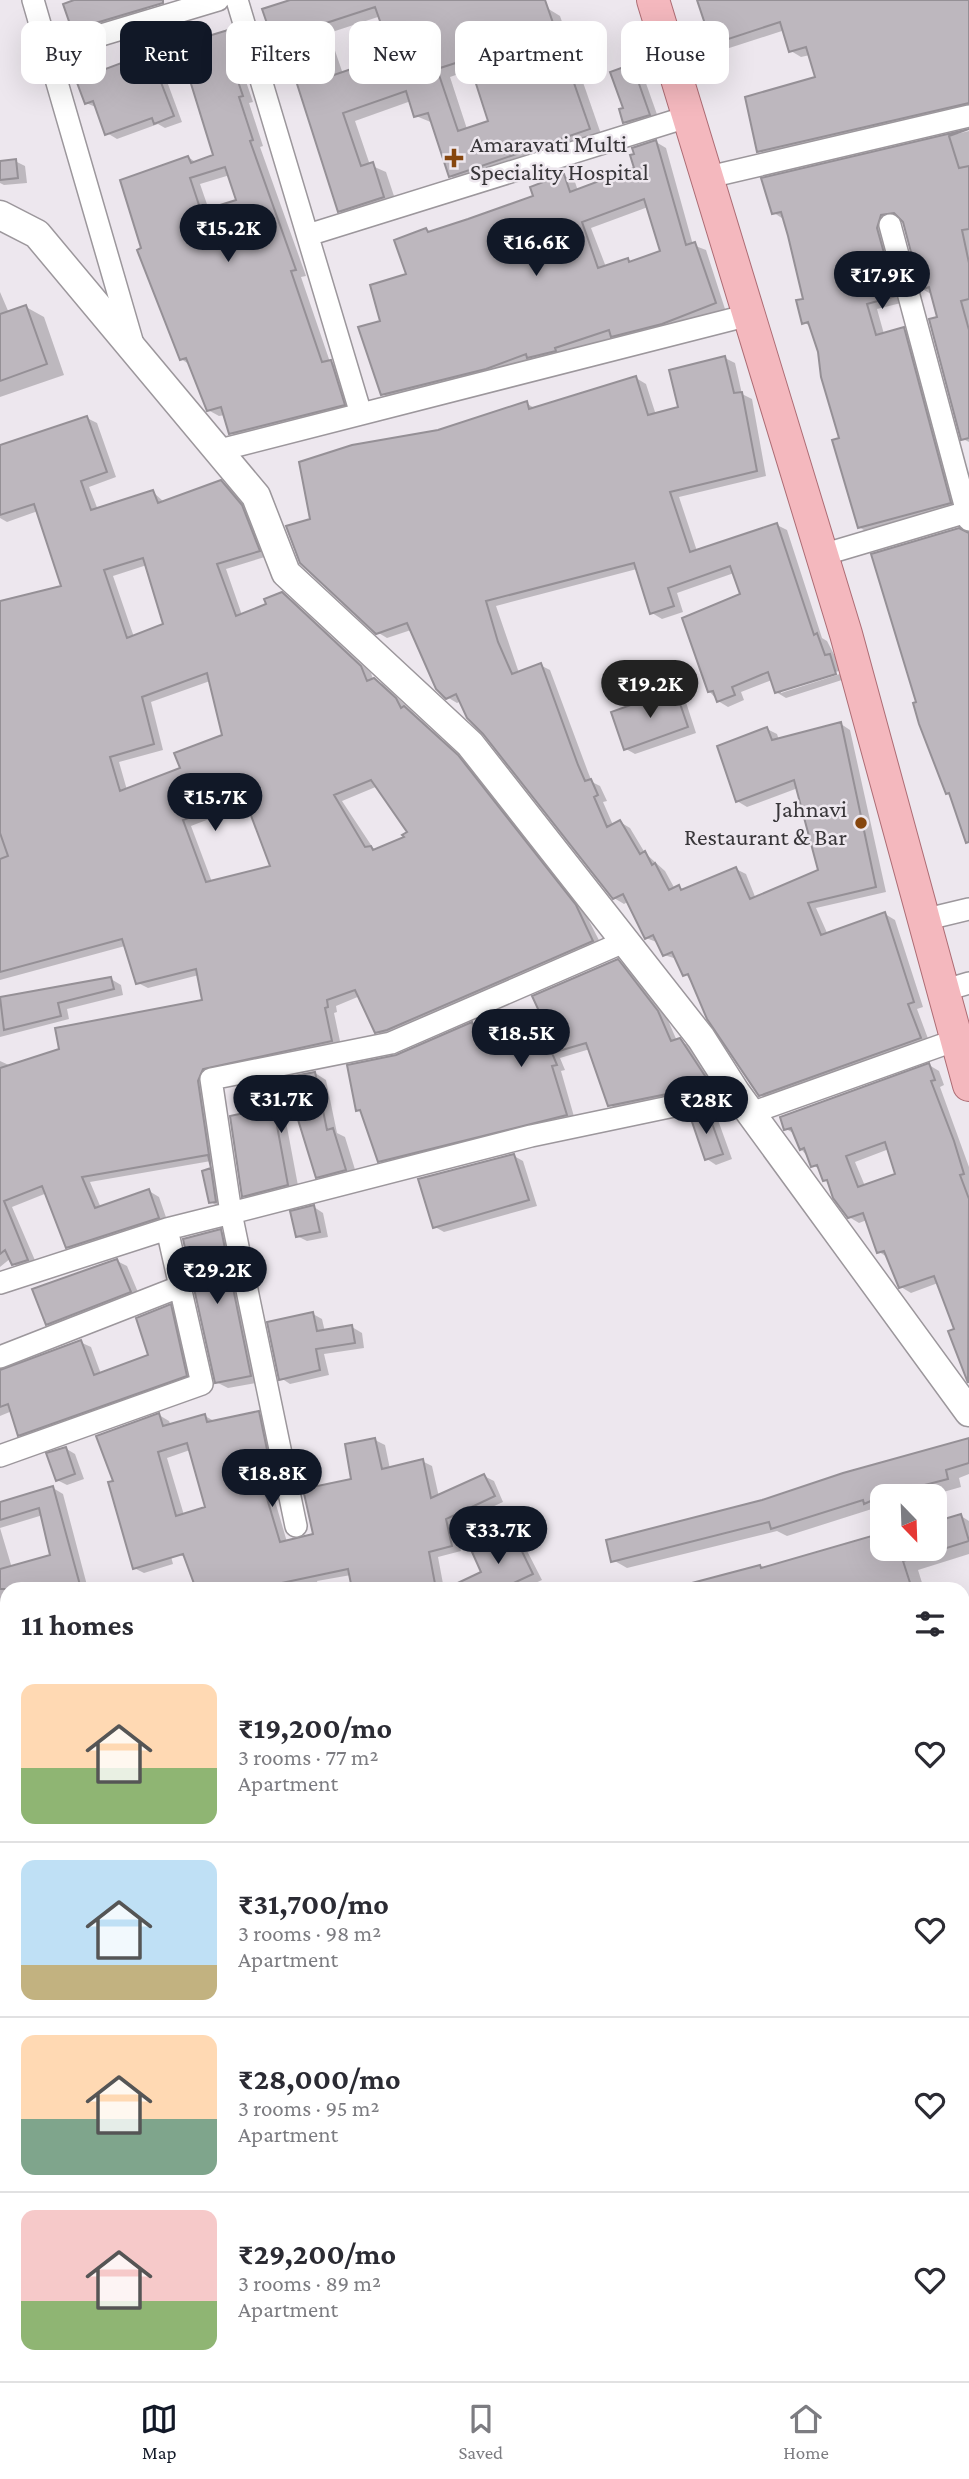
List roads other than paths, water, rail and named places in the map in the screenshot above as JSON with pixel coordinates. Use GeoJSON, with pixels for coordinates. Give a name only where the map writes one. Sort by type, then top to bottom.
{"type":"FeatureCollection","features":[{"type":"Feature","properties":{"kind":"main road"},"geometry":{"type":"LineString","coordinates":[[659,1],[690,116],[822,555],[923,920],[956,987],[956,1041],[969,1084]]}},
{"type":"Feature","properties":{"kind":"main road"},"geometry":{"type":"LineString","coordinates":[[0,215],[37,234],[220,450],[256,496],[286,573],[470,744],[701,1038],[743,1103],[969,1412]]}},
{"type":"Feature","properties":{"kind":"street"},"geometry":{"type":"LineString","coordinates":[[33,0],[39,21]]}},
{"type":"Feature","properties":{"kind":"street"},"geometry":{"type":"LineString","coordinates":[[106,34],[218,0]]}},
{"type":"Feature","properties":{"kind":"street"},"geometry":{"type":"LineString","coordinates":[[237,0],[361,414]]}},
{"type":"Feature","properties":{"kind":"street"},"geometry":{"type":"LineString","coordinates":[[58,84],[135,350]]}},
{"type":"Feature","properties":{"kind":"street"},"geometry":{"type":"LineString","coordinates":[[308,235],[690,116]]}},
{"type":"Feature","properties":{"kind":"street"},"geometry":{"type":"LineString","coordinates":[[709,177],[969,116]]}},
{"type":"Feature","properties":{"kind":"street"},"geometry":{"type":"LineString","coordinates":[[822,555],[968,516],[890,225]]}},
{"type":"Feature","properties":{"kind":"street"},"geometry":{"type":"LineString","coordinates":[[220,450],[750,315]]}},
{"type":"Feature","properties":{"kind":"street"},"geometry":{"type":"LineString","coordinates":[[923,920],[969,909]]}},
{"type":"Feature","properties":{"kind":"street"},"geometry":{"type":"LineString","coordinates":[[296,1526],[231,1213],[211,1079],[391,1043],[626,941]]}},
{"type":"Feature","properties":{"kind":"street"},"geometry":{"type":"LineString","coordinates":[[0,1283],[167,1229],[531,1136],[743,1103],[956,1041]]}},
{"type":"Feature","properties":{"kind":"street"},"geometry":{"type":"LineString","coordinates":[[0,1456],[202,1384],[167,1229]]}},
{"type":"Feature","properties":{"kind":"street"},"geometry":{"type":"LineString","coordinates":[[0,1357],[179,1287]]}},
{"type":"Feature","properties":{"kind":"place","name":"Amaravati Multi Speciality Hospital"},"geometry":{"type":"Point","coordinates":[454,158]}},
{"type":"Feature","properties":{"kind":"place","name":"Jahnavi Restaurant & Bar"},"geometry":{"type":"Point","coordinates":[861,823]}}]}
